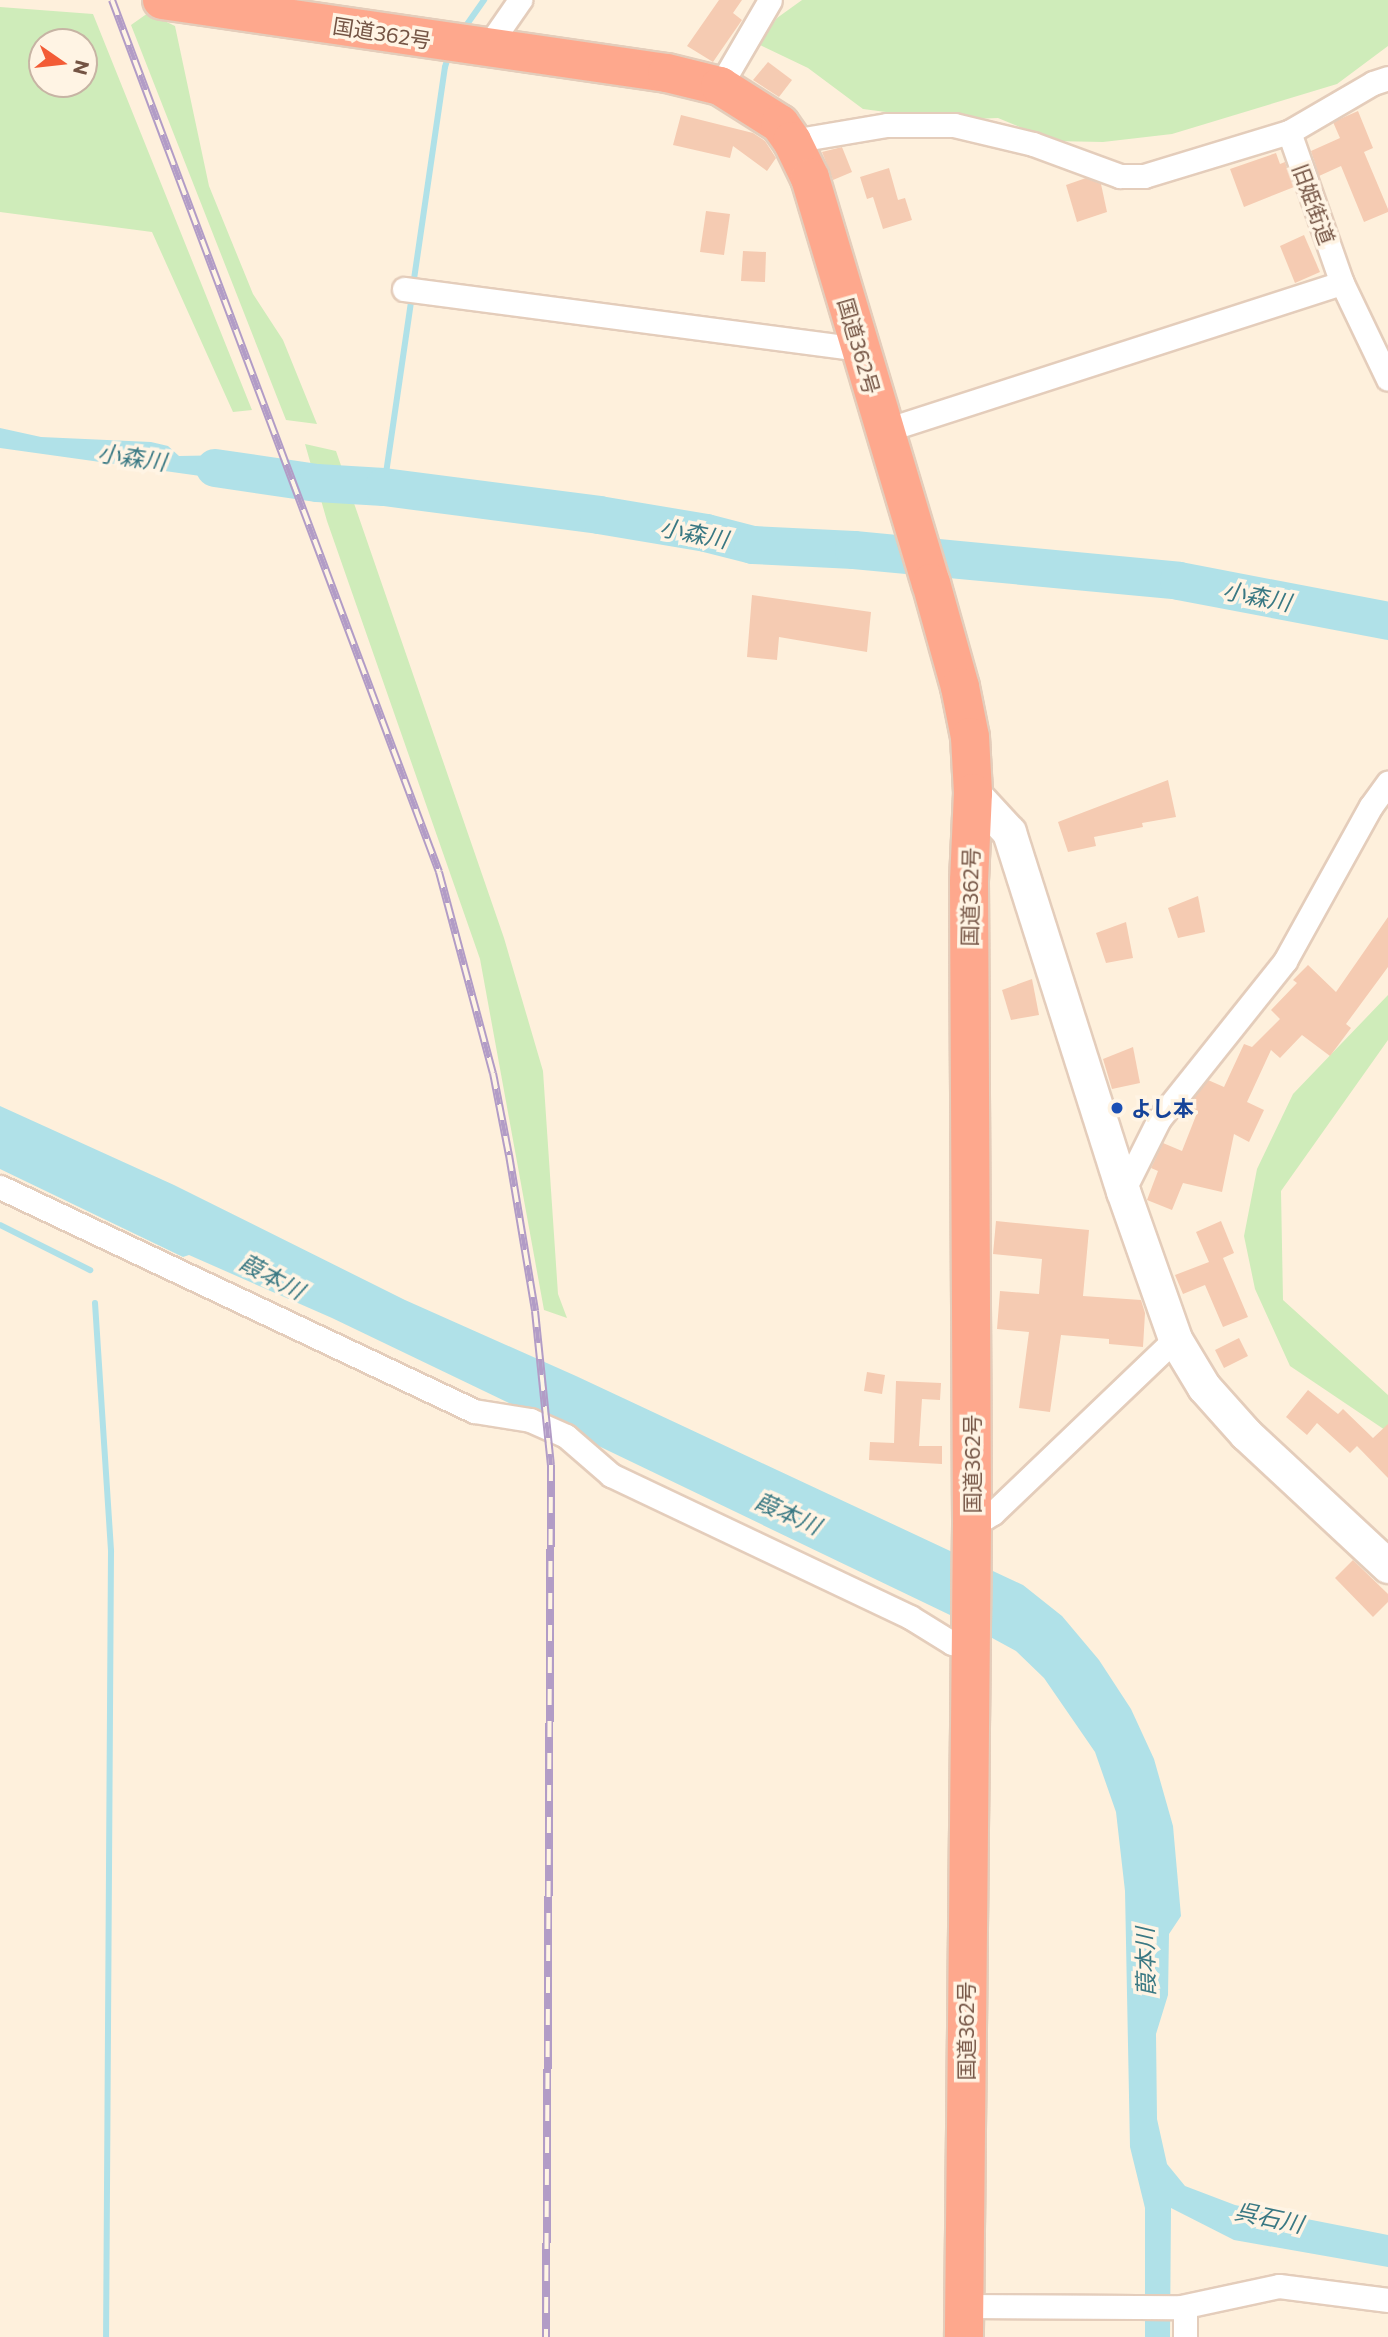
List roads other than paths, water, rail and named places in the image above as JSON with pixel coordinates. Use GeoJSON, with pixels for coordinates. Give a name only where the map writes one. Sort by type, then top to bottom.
{"type":"FeatureCollection","features":[{"type":"Feature","properties":{"kind":"highway","name":"国道362号"},"geometry":{"type":"LineString","coordinates":[[162,0],[667,73],[720,86],[768,114],[792,141],[810,178],[960,687],[970,737],[972,1534],[964,2322]]}},
{"type":"Feature","properties":{"kind":"street"},"geometry":{"type":"LineString","coordinates":[[469,46],[520,0]]}},
{"type":"Feature","properties":{"kind":"street"},"geometry":{"type":"LineString","coordinates":[[720,86],[770,0]]}},
{"type":"Feature","properties":{"kind":"street"},"geometry":{"type":"LineString","coordinates":[[792,141],[887,125],[954,125],[1033,144],[1120,176],[1144,176],[1289,132],[1373,83],[1388,78]]}},
{"type":"Feature","properties":{"kind":"street","name":"旧姫街道"},"geometry":{"type":"LineString","coordinates":[[1289,132],[1342,283],[1387,374]]}},
{"type":"Feature","properties":{"kind":"street"},"geometry":{"type":"LineString","coordinates":[[883,431],[1342,283]]}},
{"type":"Feature","properties":{"kind":"street"},"geometry":{"type":"LineString","coordinates":[[415,291],[861,349]]}},
{"type":"Feature","properties":{"kind":"street"},"geometry":{"type":"LineString","coordinates":[[1123,1191],[1159,1119],[1285,961],[1371,806],[1388,783]]}},
{"type":"Feature","properties":{"kind":"street"},"geometry":{"type":"LineString","coordinates":[[972,793],[1009,832],[1123,1191],[1175,1339],[1205,1387],[1246,1434],[1388,1566]]}},
{"type":"Feature","properties":{"kind":"street"},"geometry":{"type":"LineString","coordinates":[[0,1187],[474,1410],[530,1420],[566,1436],[611,1475],[911,1617],[952,1643],[969,1644]]}},
{"type":"Feature","properties":{"kind":"street"},"geometry":{"type":"LineString","coordinates":[[972,1534],[1175,1339]]}},
{"type":"Feature","properties":{"kind":"street"},"geometry":{"type":"LineString","coordinates":[[964,2322],[1135,2307],[1183,2307],[1279,2286],[1388,2300]]}},
{"type":"Feature","properties":{"kind":"street"},"geometry":{"type":"LineString","coordinates":[[1183,2307],[1185,2337]]}},
{"type":"Feature","properties":{"kind":"water"},"geometry":{"type":"Polygon","coordinates":[[[0,428],[41,437],[151,442],[168,446],[179,456],[233,455],[275,472],[257,484],[0,448],[0,428]]]}},
{"type":"Feature","properties":{"kind":"water"},"geometry":{"type":"Polygon","coordinates":[[[0,1106],[174,1185],[405,1300],[576,1376],[1023,1585],[1062,1616],[1099,1660],[1131,1709],[1154,1759],[1173,1826],[1181,1916],[1169,1934],[1168,1995],[1156,2034],[1157,2119],[1167,2164],[1185,2186],[1235,2205],[1388,2235],[1388,2267],[1234,2240],[1171,2208],[1170,2337],[1145,2337],[1145,2208],[1130,2147],[1125,1891],[1116,1812],[1095,1752],[1044,1678],[1016,1651],[950,1615],[332,1318],[189,1255],[183,1257],[0,1169],[0,1106]]]}},
{"type":"Feature","properties":{"kind":"waterway"},"geometry":{"type":"LineString","coordinates":[[463,30],[484,0]]}},
{"type":"Feature","properties":{"kind":"waterway"},"geometry":{"type":"LineString","coordinates":[[413,286],[449,54]]}},
{"type":"Feature","properties":{"kind":"waterway"},"geometry":{"type":"LineString","coordinates":[[384,487],[412,296]]}},
{"type":"Feature","properties":{"kind":"waterway","name":"小森川"},"geometry":{"type":"LineString","coordinates":[[215,468],[317,483],[384,487],[599,515],[706,533],[753,545],[854,550],[1179,581],[1388,621]]}},
{"type":"Feature","properties":{"kind":"waterway"},"geometry":{"type":"LineString","coordinates":[[0,1225],[90,1270]]}},
{"type":"Feature","properties":{"kind":"waterway"},"geometry":{"type":"LineString","coordinates":[[95,1303],[111,1551],[106,2337]]}},
{"type":"Feature","properties":{"kind":"railway"},"geometry":{"type":"LineString","coordinates":[[112,0],[439,872],[493,1073],[509,1155],[535,1311],[551,1465],[546,2337]]}},
{"type":"Feature","properties":{"kind":"place","name":"よし本"},"geometry":{"type":"Point","coordinates":[1117,1108]}},
{"type":"Feature","properties":{"kind":"water label","name":"葭本川"},"geometry":{"type":"Point","coordinates":[272,1276]}},
{"type":"Feature","properties":{"kind":"water label","name":"葭本川"},"geometry":{"type":"Point","coordinates":[788,1513]}},
{"type":"Feature","properties":{"kind":"water label","name":"葭本川"},"geometry":{"type":"Point","coordinates":[1145,1962]}},
{"type":"Feature","properties":{"kind":"water label","name":"呉石川"},"geometry":{"type":"Point","coordinates":[1269,2217]}}]}
